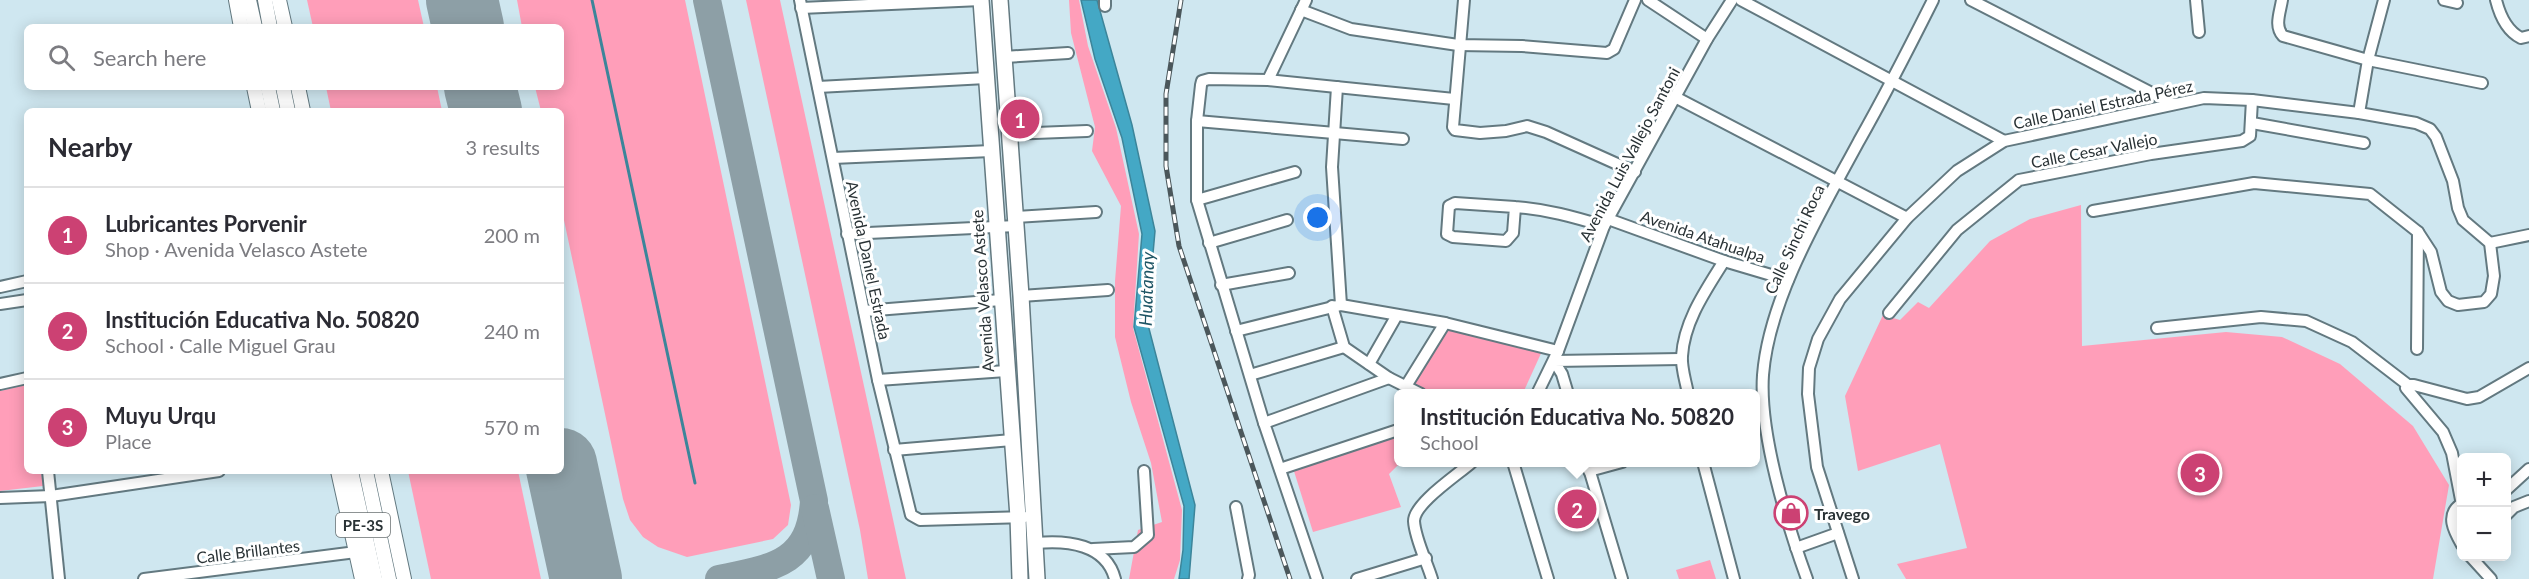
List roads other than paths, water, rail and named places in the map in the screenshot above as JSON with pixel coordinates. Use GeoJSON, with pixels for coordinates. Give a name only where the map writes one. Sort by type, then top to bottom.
{"type":"FeatureCollection","features":[{"type":"Feature","properties":{"kind":"highway","name":"Avenida Velasco Astete"},"geometry":{"type":"LineString","coordinates":[[981,0],[1018,518],[1020,579]]}},
{"type":"Feature","properties":{"kind":"highway"},"geometry":{"type":"LineString","coordinates":[[1000,0],[1021,296],[1037,579]]}},
{"type":"Feature","properties":{"kind":"main road"},"geometry":{"type":"LineString","coordinates":[[236,0],[240,24]]}},
{"type":"Feature","properties":{"kind":"main road"},"geometry":{"type":"LineString","coordinates":[[249,0],[254,24]]}},
{"type":"Feature","properties":{"kind":"main road"},"geometry":{"type":"LineString","coordinates":[[265,0],[269,24]]}},
{"type":"Feature","properties":{"kind":"main road"},"geometry":{"type":"LineString","coordinates":[[279,0],[284,24]]}},
{"type":"Feature","properties":{"kind":"main road"},"geometry":{"type":"LineString","coordinates":[[255,90],[258,108]]}},
{"type":"Feature","properties":{"kind":"main road"},"geometry":{"type":"LineString","coordinates":[[269,90],[272,108]]}},
{"type":"Feature","properties":{"kind":"main road"},"geometry":{"type":"LineString","coordinates":[[284,90],[287,108]]}},
{"type":"Feature","properties":{"kind":"main road"},"geometry":{"type":"LineString","coordinates":[[299,90],[302,108]]}},
{"type":"Feature","properties":{"kind":"main road","name":"PE-3S"},"geometry":{"type":"LineString","coordinates":[[339,474],[362,579]]}},
{"type":"Feature","properties":{"kind":"main road","name":"PE-3S"},"geometry":{"type":"LineString","coordinates":[[352,474],[375,579]]}},
{"type":"Feature","properties":{"kind":"main road","name":"PE-3S"},"geometry":{"type":"LineString","coordinates":[[367,474],[389,579]]}},
{"type":"Feature","properties":{"kind":"main road","name":"PE-3S"},"geometry":{"type":"LineString","coordinates":[[382,474],[404,579]]}},
{"type":"Feature","properties":{"kind":"street"},"geometry":{"type":"LineString","coordinates":[[800,4],[981,0]]}},
{"type":"Feature","properties":{"kind":"street"},"geometry":{"type":"LineString","coordinates":[[1464,0],[1454,99],[1453,126],[1455,130],[1480,133],[1506,131],[1527,126],[1546,132],[1635,172]]}},
{"type":"Feature","properties":{"kind":"street"},"geometry":{"type":"LineString","coordinates":[[1269,80],[1303,5],[1351,29],[1458,45],[1521,46],[1607,53],[1614,49],[1635,0]]}},
{"type":"Feature","properties":{"kind":"street"},"geometry":{"type":"LineString","coordinates":[[1648,0],[1707,39]]}},
{"type":"Feature","properties":{"kind":"street","name":"Avenida Luis Vallejo Santoni"},"geometry":{"type":"LineString","coordinates":[[1539,389],[1556,356],[1606,222],[1707,39],[1732,0]]}},
{"type":"Feature","properties":{"kind":"street"},"geometry":{"type":"LineString","coordinates":[[1741,0],[2004,141]]}},
{"type":"Feature","properties":{"kind":"street","name":"Calle Sinchi Roca"},"geometry":{"type":"LineString","coordinates":[[1807,579],[1780,494],[1767,430],[1763,377],[1768,340],[1788,280],[1933,0]]}},
{"type":"Feature","properties":{"kind":"street"},"geometry":{"type":"LineString","coordinates":[[1971,0],[2173,104]]}},
{"type":"Feature","properties":{"kind":"street"},"geometry":{"type":"LineString","coordinates":[[2196,0],[2199,32]]}},
{"type":"Feature","properties":{"kind":"street"},"geometry":{"type":"LineString","coordinates":[[2282,0],[2278,31],[2283,36],[2368,60],[2482,83]]}},
{"type":"Feature","properties":{"kind":"street"},"geometry":{"type":"LineString","coordinates":[[2359,113],[2368,60],[2384,0]]}},
{"type":"Feature","properties":{"kind":"street"},"geometry":{"type":"LineString","coordinates":[[2444,0],[2457,3]]}},
{"type":"Feature","properties":{"kind":"street"},"geometry":{"type":"LineString","coordinates":[[2496,0],[2503,20],[2513,34],[2521,38],[2529,36]]}},
{"type":"Feature","properties":{"kind":"street","name":"Avenida Daniel Estrada"},"geometry":{"type":"LineString","coordinates":[[800,4],[878,380],[911,515],[921,520],[1018,518]]}},
{"type":"Feature","properties":{"kind":"street"},"geometry":{"type":"LineString","coordinates":[[1004,57],[1068,53]]}},
{"type":"Feature","properties":{"kind":"street"},"geometry":{"type":"LineString","coordinates":[[818,87],[986,78]]}},
{"type":"Feature","properties":{"kind":"street"},"geometry":{"type":"LineString","coordinates":[[1317,579],[1264,423],[1197,200],[1197,121],[1201,85],[1205,79],[1269,80],[1454,99]]}},
{"type":"Feature","properties":{"kind":"street"},"geometry":{"type":"LineString","coordinates":[[1337,87],[1332,167],[1336,306],[1344,347],[1389,378],[1412,389]]}},
{"type":"Feature","properties":{"kind":"street"},"geometry":{"type":"LineString","coordinates":[[1675,97],[1907,218]]}},
{"type":"Feature","properties":{"kind":"street","name":"Calle Daniel Estrada Pérez"},"geometry":{"type":"LineString","coordinates":[[1853,579],[1817,466],[1808,394],[1809,368],[1818,339],[1840,299],[1907,218],[1956,171],[2004,141],[2204,98],[2252,100],[2359,113],[2416,123],[2430,129],[2436,137],[2453,181],[2458,208],[2463,220],[2490,243]]}},
{"type":"Feature","properties":{"kind":"street"},"geometry":{"type":"LineString","coordinates":[[2252,100],[2252,123],[2364,143]]}},
{"type":"Feature","properties":{"kind":"street"},"geometry":{"type":"LineString","coordinates":[[1197,121],[1403,139]]}},
{"type":"Feature","properties":{"kind":"street","name":"Calle Cesar Vallejo"},"geometry":{"type":"LineString","coordinates":[[1889,313],[1957,230],[2019,180],[2151,154],[2242,141],[2250,136],[2252,123]]}},
{"type":"Feature","properties":{"kind":"street"},"geometry":{"type":"LineString","coordinates":[[1010,134],[1087,131]]}},
{"type":"Feature","properties":{"kind":"street"},"geometry":{"type":"LineString","coordinates":[[833,158],[991,151]]}},
{"type":"Feature","properties":{"kind":"street"},"geometry":{"type":"LineString","coordinates":[[1197,200],[1294,172]]}},
{"type":"Feature","properties":{"kind":"street"},"geometry":{"type":"LineString","coordinates":[[2093,211],[2254,183],[2370,194],[2418,232],[2431,252],[2441,292],[2448,301],[2458,305],[2484,302],[2492,294],[2494,276],[2490,243],[2529,236]]}},
{"type":"Feature","properties":{"kind":"street","name":"Avenida Atahualpa"},"geometry":{"type":"LineString","coordinates":[[1515,207],[1514,233],[1506,241],[1454,237],[1447,234],[1449,206],[1452,203],[1515,207],[1553,211],[1606,222],[1788,280]]}},
{"type":"Feature","properties":{"kind":"street"},"geometry":{"type":"LineString","coordinates":[[847,234],[996,227],[1016,222],[1096,212]]}},
{"type":"Feature","properties":{"kind":"street"},"geometry":{"type":"LineString","coordinates":[[1209,243],[1287,220]]}},
{"type":"Feature","properties":{"kind":"street"},"geometry":{"type":"LineString","coordinates":[[2417,349],[2418,232]]}},
{"type":"Feature","properties":{"kind":"street"},"geometry":{"type":"LineString","coordinates":[[1687,389],[1681,358],[1685,335],[1701,300],[1724,261]]}},
{"type":"Feature","properties":{"kind":"street"},"geometry":{"type":"LineString","coordinates":[[1221,285],[1289,273]]}},
{"type":"Feature","properties":{"kind":"street"},"geometry":{"type":"LineString","coordinates":[[0,287],[24,282]]}},
{"type":"Feature","properties":{"kind":"street"},"geometry":{"type":"LineString","coordinates":[[1021,296],[1108,290]]}},
{"type":"Feature","properties":{"kind":"street"},"geometry":{"type":"LineString","coordinates":[[0,304],[24,300]]}},
{"type":"Feature","properties":{"kind":"street"},"geometry":{"type":"LineString","coordinates":[[864,310],[1001,300]]}},
{"type":"Feature","properties":{"kind":"street"},"geometry":{"type":"LineString","coordinates":[[1236,332],[1336,306],[1445,323],[1556,356],[1681,358]]}},
{"type":"Feature","properties":{"kind":"street"},"geometry":{"type":"LineString","coordinates":[[1369,364],[1397,315]]}},
{"type":"Feature","properties":{"kind":"street"},"geometry":{"type":"LineString","coordinates":[[2157,328],[2261,317],[2306,321],[2352,342],[2408,385],[2467,399],[2479,397],[2529,368]]}},
{"type":"Feature","properties":{"kind":"street"},"geometry":{"type":"LineString","coordinates":[[1406,386],[1445,323]]}},
{"type":"Feature","properties":{"kind":"street"},"geometry":{"type":"LineString","coordinates":[[1250,375],[1344,347]]}},
{"type":"Feature","properties":{"kind":"street"},"geometry":{"type":"LineString","coordinates":[[1556,356],[1567,389]]}},
{"type":"Feature","properties":{"kind":"street"},"geometry":{"type":"LineString","coordinates":[[878,380],[1006,371]]}},
{"type":"Feature","properties":{"kind":"street"},"geometry":{"type":"LineString","coordinates":[[1264,423],[1389,378]]}},
{"type":"Feature","properties":{"kind":"street"},"geometry":{"type":"LineString","coordinates":[[0,384],[24,379]]}},
{"type":"Feature","properties":{"kind":"street"},"geometry":{"type":"LineString","coordinates":[[2408,385],[2407,393],[2419,403],[2443,432],[2452,453],[2457,482]]}},
{"type":"Feature","properties":{"kind":"street"},"geometry":{"type":"LineString","coordinates":[[1280,469],[1394,431]]}},
{"type":"Feature","properties":{"kind":"street"},"geometry":{"type":"LineString","coordinates":[[894,450],[1012,440]]}},
{"type":"Feature","properties":{"kind":"street"},"geometry":{"type":"LineString","coordinates":[[1432,579],[1415,528],[1415,515],[1424,503],[1466,467]]}},
{"type":"Feature","properties":{"kind":"street"},"geometry":{"type":"LineString","coordinates":[[1514,467],[1548,579]]}},
{"type":"Feature","properties":{"kind":"street"},"geometry":{"type":"LineString","coordinates":[[1588,467],[1622,579]]}},
{"type":"Feature","properties":{"kind":"street"},"geometry":{"type":"LineString","coordinates":[[1704,467],[1734,579]]}},
{"type":"Feature","properties":{"kind":"street"},"geometry":{"type":"LineString","coordinates":[[2511,485],[2529,469]]}},
{"type":"Feature","properties":{"kind":"street"},"geometry":{"type":"LineString","coordinates":[[1036,543],[1076,543],[1094,549],[1134,547],[1148,535],[1144,471]]}},
{"type":"Feature","properties":{"kind":"street"},"geometry":{"type":"LineString","coordinates":[[48,474],[58,579]]}},
{"type":"Feature","properties":{"kind":"street"},"geometry":{"type":"LineString","coordinates":[[0,498],[51,496],[186,474]]}},
{"type":"Feature","properties":{"kind":"street"},"geometry":{"type":"LineString","coordinates":[[2511,510],[2529,501]]}},
{"type":"Feature","properties":{"kind":"street"},"geometry":{"type":"LineString","coordinates":[[1236,507],[1249,578]]}},
{"type":"Feature","properties":{"kind":"street"},"geometry":{"type":"LineString","coordinates":[[2457,508],[2453,512],[2452,520],[2457,536]]}},
{"type":"Feature","properties":{"kind":"street"},"geometry":{"type":"LineString","coordinates":[[1018,518],[1035,517]]}},
{"type":"Feature","properties":{"kind":"street"},"geometry":{"type":"LineString","coordinates":[[1796,548],[1838,533]]}},
{"type":"Feature","properties":{"kind":"street"},"geometry":{"type":"LineString","coordinates":[[1094,549],[1107,561],[1115,579]]}},
{"type":"Feature","properties":{"kind":"street","name":"Calle Brillantes"},"geometry":{"type":"LineString","coordinates":[[144,579],[356,552]]}},
{"type":"Feature","properties":{"kind":"street"},"geometry":{"type":"LineString","coordinates":[[1357,579],[1426,558]]}},
{"type":"Feature","properties":{"kind":"street"},"geometry":{"type":"LineString","coordinates":[[2475,561],[2491,579]]}},
{"type":"Feature","properties":{"kind":"water","name":"Huatanay"},"geometry":{"type":"Polygon","coordinates":[[[1081,0],[1097,0],[1132,125],[1155,231],[1147,321],[1195,505],[1189,579],[1179,579],[1183,550],[1184,506],[1134,327],[1142,234],[1122,138],[1095,59],[1081,0]]]}},
{"type":"Feature","properties":{"kind":"waterway"},"geometry":{"type":"LineString","coordinates":[[592,0],[695,483]]}},
{"type":"Feature","properties":{"kind":"railway"},"geometry":{"type":"LineString","coordinates":[[1181,0],[1166,94],[1166,166],[1179,246],[1290,579]]}},
{"type":"Feature","properties":{"kind":"place","name":"Lubricantes Porvenir"},"geometry":{"type":"Point","coordinates":[1020,119]}},
{"type":"Feature","properties":{"kind":"place","name":"Muyu Urqu"},"geometry":{"type":"Point","coordinates":[2200,473]}},
{"type":"Feature","properties":{"kind":"place","name":"Institución Educativa No. 50820"},"geometry":{"type":"Point","coordinates":[1577,509]}},
{"type":"Feature","properties":{"kind":"place","name":"Travego"},"geometry":{"type":"Point","coordinates":[1791,513]}}]}
